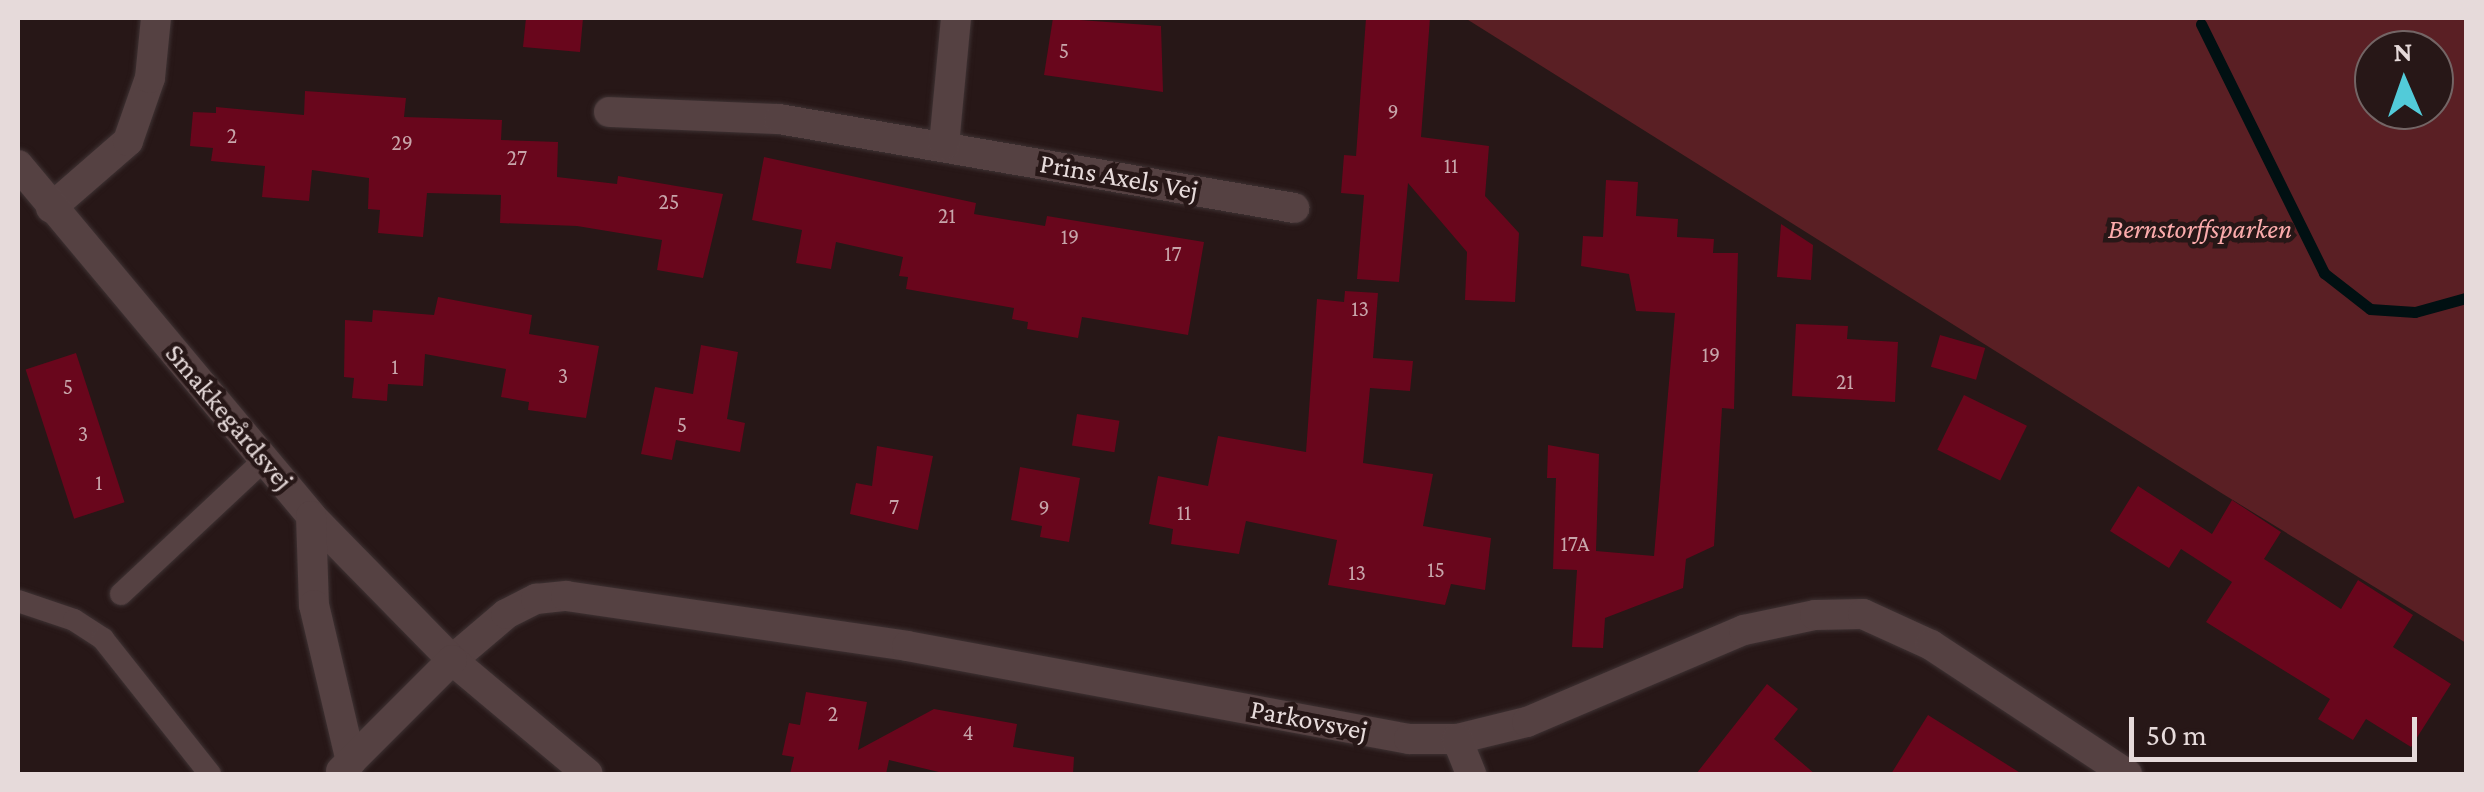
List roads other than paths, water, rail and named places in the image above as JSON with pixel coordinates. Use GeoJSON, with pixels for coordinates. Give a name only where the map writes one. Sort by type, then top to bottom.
{"type":"FeatureCollection","features":[{"type":"Feature","properties":{"kind":"street"},"geometry":{"type":"LineString","coordinates":[[52,208],[128,141],[150,78],[156,18]]}},
{"type":"Feature","properties":{"kind":"street"},"geometry":{"type":"LineString","coordinates":[[944,145],[956,18]]}},
{"type":"Feature","properties":{"kind":"street","name":"Prins Axels Vej"},"geometry":{"type":"LineString","coordinates":[[609,112],[779,119],[1294,208]]}},
{"type":"Feature","properties":{"kind":"street","name":"Smakkegårdsvej"},"geometry":{"type":"LineString","coordinates":[[18,165],[311,516],[452,660],[588,774]]}},
{"type":"Feature","properties":{"kind":"street"},"geometry":{"type":"LineString","coordinates":[[311,516],[314,605],[344,768]]}},
{"type":"Feature","properties":{"kind":"street","name":"Parkovsvej"},"geometry":{"type":"LineString","coordinates":[[344,768],[452,660],[506,614],[536,599],[566,596],[874,640],[1409,739],[1457,739],[1527,722],[1744,630],[1814,615],[1863,614],[1931,645],[2128,774]]}},
{"type":"Feature","properties":{"kind":"street"},"geometry":{"type":"LineString","coordinates":[[1457,739],[1471,774]]}},
{"type":"Feature","properties":{"kind":"lane"},"geometry":{"type":"LineString","coordinates":[[121,594],[264,460]]}},
{"type":"Feature","properties":{"kind":"lane"},"geometry":{"type":"LineString","coordinates":[[18,600],[74,620],[103,638],[210,774]]}},
{"type":"Feature","properties":{"kind":"waterway"},"geometry":{"type":"LineString","coordinates":[[2201,24],[2324,273],[2370,309],[2415,312],[2466,298]]}},
{"type":"Feature","properties":{"kind":"park label","name":"Bernstorffsparken"},"geometry":{"type":"Point","coordinates":[2200,229]}}]}
